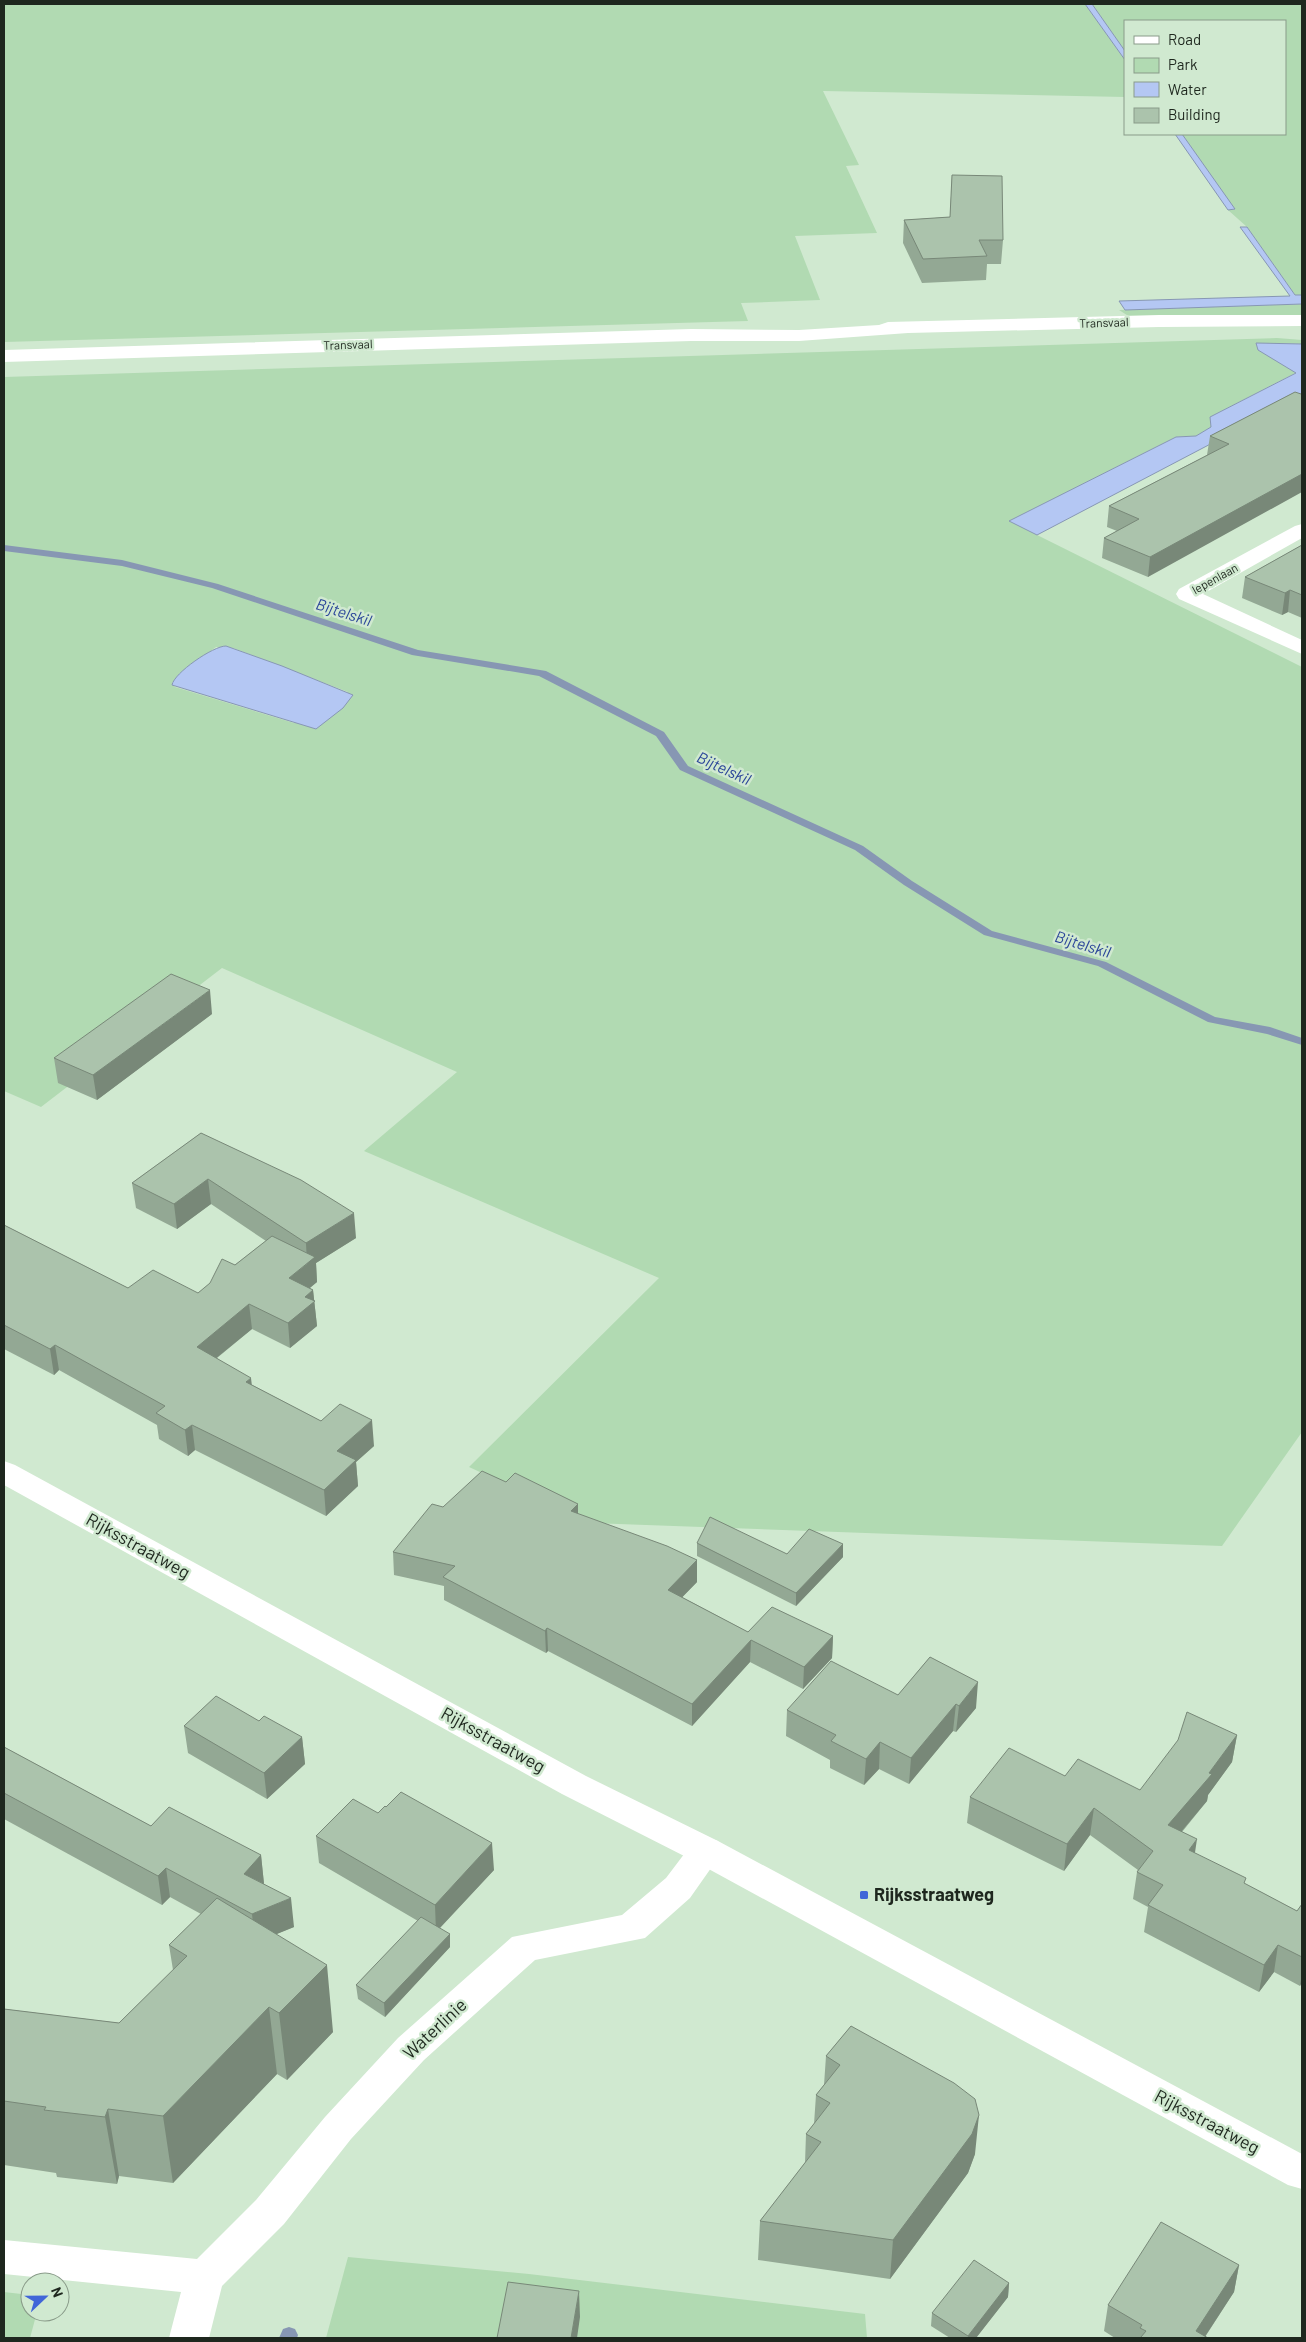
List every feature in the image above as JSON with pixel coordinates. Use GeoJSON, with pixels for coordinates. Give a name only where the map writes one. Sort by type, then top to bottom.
{"type":"FeatureCollection","features":[{"type":"Feature","properties":{"kind":"street","name":"Transvaal"},"geometry":{"type":"LineString","coordinates":[[4,356],[692,335],[745,337],[846,334],[906,328],[1158,321],[1302,321]]}},
{"type":"Feature","properties":{"kind":"street","name":"Iepenlaan"},"geometry":{"type":"LineString","coordinates":[[1302,530],[1187,594],[1302,648]]}},
{"type":"Feature","properties":{"kind":"street","name":"Rijksstraatweg"},"geometry":{"type":"LineString","coordinates":[[4,1472],[574,1785],[706,1851],[1302,2173]]}},
{"type":"Feature","properties":{"kind":"street","name":"Waterlinie"},"geometry":{"type":"LineString","coordinates":[[205,2277],[270,2212],[338,2128],[412,2049],[525,1947],[632,1928],[678,1888],[706,1851]]}},
{"type":"Feature","properties":{"kind":"street"},"geometry":{"type":"LineString","coordinates":[[4,2257],[205,2277],[189,2338]]}},
{"type":"Feature","properties":{"kind":"green space"},"geometry":{"type":"Polygon","coordinates":[[[4,4],[1085,4],[1124,59],[1124,97],[823,91],[859,165],[846,166],[877,233],[795,236],[820,300],[741,303],[748,321],[4,342],[4,4]]]}},
{"type":"Feature","properties":{"kind":"green space"},"geometry":{"type":"Polygon","coordinates":[[[1092,4],[1302,4],[1302,295],[1295,295],[1247,227],[1228,210],[1234,209],[1183,135],[1286,135],[1286,20],[1124,20],[1124,50],[1092,4]]]}},
{"type":"Feature","properties":{"kind":"green space"},"geometry":{"type":"Polygon","coordinates":[[[1302,304],[1302,317],[1130,317],[1119,310],[1302,304]]]}},
{"type":"Feature","properties":{"kind":"green space"},"geometry":{"type":"Polygon","coordinates":[[[1277,338],[1302,340],[1302,344],[1256,343],[1258,350],[1297,372],[1210,417],[1211,427],[1196,436],[1176,437],[1009,521],[1302,667],[1302,1432],[1222,1546],[591,1523],[469,1467],[659,1278],[364,1151],[457,1072],[222,968],[41,1107],[4,1091],[4,377],[1277,338]],[[216,647],[181,673],[172,683],[175,687],[294,723],[348,692],[233,648],[216,647]]]}},
{"type":"Feature","properties":{"kind":"green space"},"geometry":{"type":"Polygon","coordinates":[[[348,2257],[529,2274],[865,2314],[867,2338],[326,2338],[348,2257]]]}},
{"type":"Feature","properties":{"kind":"green space"},"geometry":{"type":"Polygon","coordinates":[[[4,2292],[20,2294],[20,2322],[34,2322],[30,2338],[4,2338],[4,2292]]]}},
{"type":"Feature","properties":{"kind":"water"},"geometry":{"type":"Polygon","coordinates":[[[1085,4],[1092,4],[1124,50],[1124,59],[1085,4]]]}},
{"type":"Feature","properties":{"kind":"water"},"geometry":{"type":"Polygon","coordinates":[[[1176,135],[1183,135],[1235,209],[1228,210],[1176,135]]]}},
{"type":"Feature","properties":{"kind":"water"},"geometry":{"type":"Polygon","coordinates":[[[1240,227],[1247,227],[1295,295],[1302,295],[1302,304],[1125,310],[1119,301],[1290,296],[1240,227]]]}},
{"type":"Feature","properties":{"kind":"water"},"geometry":{"type":"Polygon","coordinates":[[[1256,343],[1302,344],[1302,396],[1037,535],[1009,521],[1176,437],[1196,436],[1211,427],[1210,417],[1296,373],[1258,350],[1256,343]]]}},
{"type":"Feature","properties":{"kind":"water"},"geometry":{"type":"Polygon","coordinates":[[[226,646],[353,695],[343,708],[316,729],[172,685],[179,674],[195,661],[212,650],[226,646]]]}},
{"type":"Feature","properties":{"kind":"building"},"geometry":{"type":"Polygon","coordinates":[[[952,175],[1002,176],[1003,240],[979,240],[987,256],[923,259],[904,220],[950,217],[952,175]]]}},
{"type":"Feature","properties":{"kind":"building"},"geometry":{"type":"Polygon","coordinates":[[[1295,392],[1302,394],[1302,474],[1150,557],[1104,538],[1139,519],[1109,506],[1229,444],[1210,436],[1295,392]]]}},
{"type":"Feature","properties":{"kind":"building"},"geometry":{"type":"Polygon","coordinates":[[[1302,545],[1302,595],[1290,590],[1285,593],[1245,577],[1302,545]]]}},
{"type":"Feature","properties":{"kind":"building"},"geometry":{"type":"Polygon","coordinates":[[[171,974],[210,990],[93,1075],[54,1058],[171,974]]]}},
{"type":"Feature","properties":{"kind":"building"},"geometry":{"type":"Polygon","coordinates":[[[201,1133],[301,1180],[354,1213],[306,1243],[208,1179],[174,1204],[132,1183],[201,1133]]]}},
{"type":"Feature","properties":{"kind":"building"},"geometry":{"type":"Polygon","coordinates":[[[4,1225],[128,1288],[153,1270],[198,1293],[210,1283],[222,1259],[235,1265],[272,1236],[315,1257],[289,1278],[313,1290],[305,1297],[315,1301],[288,1323],[249,1304],[197,1347],[251,1378],[246,1382],[321,1421],[340,1404],[372,1420],[337,1451],[356,1460],[324,1490],[192,1425],[185,1430],[156,1413],[165,1406],[55,1345],[50,1349],[4,1325],[4,1225]]]}},
{"type":"Feature","properties":{"kind":"building"},"geometry":{"type":"Polygon","coordinates":[[[482,1471],[506,1482],[515,1473],[578,1504],[571,1511],[667,1546],[697,1560],[668,1590],[748,1632],[772,1607],[833,1636],[804,1667],[751,1640],[692,1704],[547,1628],[545,1631],[443,1577],[455,1566],[393,1552],[432,1504],[443,1507],[482,1471]]]}},
{"type":"Feature","properties":{"kind":"building"},"geometry":{"type":"Polygon","coordinates":[[[710,1517],[787,1554],[809,1529],[843,1544],[796,1593],[697,1543],[710,1517]]]}},
{"type":"Feature","properties":{"kind":"building"},"geometry":{"type":"Polygon","coordinates":[[[930,1657],[978,1682],[959,1706],[956,1704],[911,1758],[880,1742],[866,1759],[831,1741],[836,1735],[787,1710],[831,1661],[898,1695],[930,1657]]]}},
{"type":"Feature","properties":{"kind":"building"},"geometry":{"type":"Polygon","coordinates":[[[216,1696],[259,1721],[264,1716],[302,1737],[264,1773],[184,1726],[216,1696]]]}},
{"type":"Feature","properties":{"kind":"building"},"geometry":{"type":"Polygon","coordinates":[[[1187,1712],[1237,1735],[1209,1773],[1212,1774],[1168,1825],[1197,1839],[1189,1850],[1246,1878],[1244,1883],[1297,1911],[1302,1904],[1302,1957],[1278,1945],[1264,1965],[1148,1905],[1163,1885],[1137,1872],[1153,1851],[1094,1808],[1067,1844],[970,1797],[1009,1748],[1065,1776],[1078,1759],[1140,1790],[1178,1740],[1187,1712]]]}},
{"type":"Feature","properties":{"kind":"building"},"geometry":{"type":"Polygon","coordinates":[[[4,1747],[151,1826],[169,1807],[261,1855],[244,1874],[291,1898],[252,1914],[166,1868],[158,1876],[4,1793],[4,1747]]]}},
{"type":"Feature","properties":{"kind":"building"},"geometry":{"type":"Polygon","coordinates":[[[401,1792],[492,1843],[435,1905],[316,1836],[353,1799],[378,1813],[401,1792]]]}},
{"type":"Feature","properties":{"kind":"building"},"geometry":{"type":"Polygon","coordinates":[[[217,1898],[327,1965],[279,2013],[269,2007],[163,2116],[108,2109],[105,2117],[44,2110],[46,2107],[4,2101],[4,2009],[119,2023],[187,1956],[169,1945],[217,1898]]]}},
{"type":"Feature","properties":{"kind":"building"},"geometry":{"type":"Polygon","coordinates":[[[421,1917],[450,1934],[384,2003],[356,1985],[421,1917]]]}},
{"type":"Feature","properties":{"kind":"building"},"geometry":{"type":"Polygon","coordinates":[[[851,2026],[954,2083],[975,2099],[979,2115],[972,2134],[893,2240],[760,2221],[821,2142],[806,2134],[830,2103],[816,2095],[840,2065],[826,2056],[851,2026]]]}},
{"type":"Feature","properties":{"kind":"building"},"geometry":{"type":"Polygon","coordinates":[[[1161,2222],[1239,2265],[1196,2331],[1208,2338],[1144,2338],[1141,2337],[1146,2331],[1140,2328],[1142,2325],[1108,2305],[1161,2222]]]}},
{"type":"Feature","properties":{"kind":"building"},"geometry":{"type":"Polygon","coordinates":[[[974,2260],[1009,2283],[968,2336],[932,2313],[974,2260]]]}},
{"type":"Feature","properties":{"kind":"building"},"geometry":{"type":"Polygon","coordinates":[[[508,2282],[579,2291],[571,2338],[497,2338],[508,2282]]]}},
{"type":"Feature","properties":{"kind":"waterway","name":"Bijtelskil"},"geometry":{"type":"LineString","coordinates":[[4,548],[122,563],[215,586],[416,653],[542,673],[660,734],[684,768],[859,848],[908,883],[988,933],[1102,964],[1212,1020],[1270,1031],[1302,1042]]}},
{"type":"Feature","properties":{"kind":"place","name":"Rijksstraatweg"},"geometry":{"type":"Point","coordinates":[864,1895]}}]}
